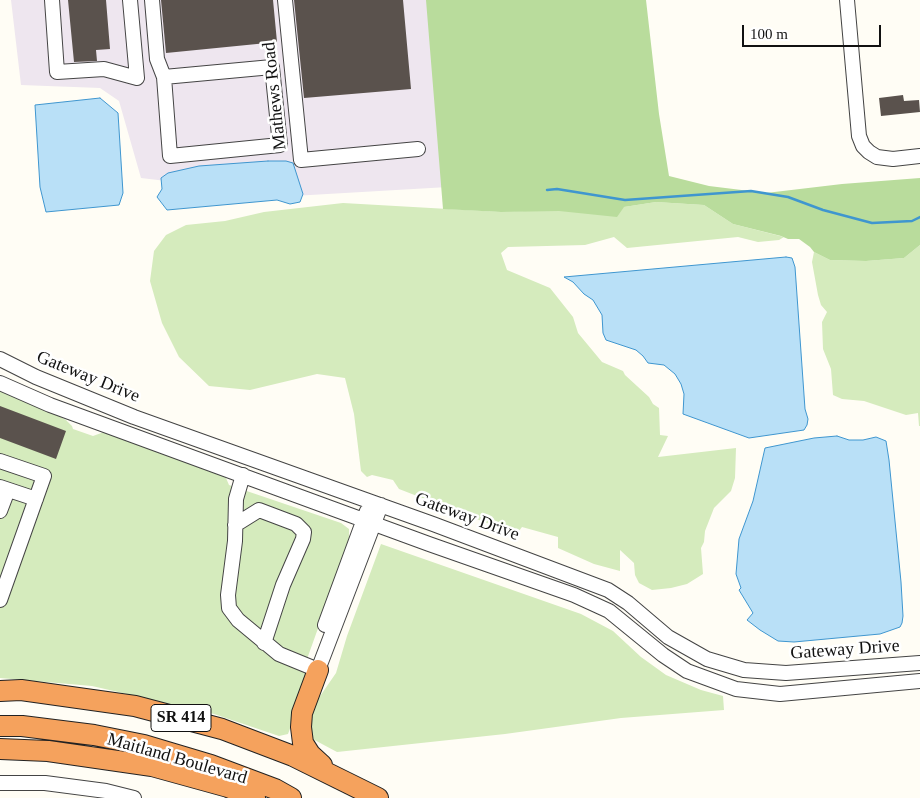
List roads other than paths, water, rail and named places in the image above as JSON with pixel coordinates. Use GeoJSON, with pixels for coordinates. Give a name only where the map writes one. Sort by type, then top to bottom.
{"type":"FeatureCollection","features":[{"type":"Feature","properties":{"kind":"highway"},"geometry":{"type":"LineString","coordinates":[[313,668],[300,727],[304,743],[310,754],[333,774]]}},
{"type":"Feature","properties":{"kind":"highway","name":"Maitland Boulevard"},"geometry":{"type":"LineString","coordinates":[[0,690],[21,690],[135,706],[222,729],[293,756],[333,774],[378,798]]}},
{"type":"Feature","properties":{"kind":"highway","name":"Maitland Boulevard"},"geometry":{"type":"LineString","coordinates":[[0,726],[22,726],[94,735],[144,745],[211,765],[275,789],[291,798]]}},
{"type":"Feature","properties":{"kind":"highway"},"geometry":{"type":"LineString","coordinates":[[0,749],[48,750],[152,766],[228,787],[255,798]]}},
{"type":"Feature","properties":{"kind":"street"},"geometry":{"type":"LineString","coordinates":[[52,0],[57,72],[104,69],[137,78],[130,0]]}},
{"type":"Feature","properties":{"kind":"street"},"geometry":{"type":"LineString","coordinates":[[152,0],[157,59],[164,77],[170,156],[280,145],[272,67]]}},
{"type":"Feature","properties":{"kind":"street","name":"Mathews Road"},"geometry":{"type":"LineString","coordinates":[[284,0],[301,160],[418,149]]}},
{"type":"Feature","properties":{"kind":"street"},"geometry":{"type":"LineString","coordinates":[[847,0],[859,136],[863,146],[877,157],[893,159],[920,156]]}},
{"type":"Feature","properties":{"kind":"street"},"geometry":{"type":"LineString","coordinates":[[164,77],[291,65]]}},
{"type":"Feature","properties":{"kind":"street","name":"Gateway Drive"},"geometry":{"type":"LineString","coordinates":[[0,359],[36,377],[134,417],[375,503],[608,590],[628,603],[668,637],[707,659],[744,670],[786,673],[920,663]]}},
{"type":"Feature","properties":{"kind":"street","name":"Gateway Drive"},"geometry":{"type":"LineString","coordinates":[[0,384],[50,405],[574,595],[609,611],[663,655],[687,671],[736,689],[780,694],[920,681]]}},
{"type":"Feature","properties":{"kind":"street"},"geometry":{"type":"LineString","coordinates":[[89,419],[96,402]]}},
{"type":"Feature","properties":{"kind":"street"},"geometry":{"type":"LineString","coordinates":[[0,461],[44,476],[0,600]]}},
{"type":"Feature","properties":{"kind":"street"},"geometry":{"type":"LineString","coordinates":[[243,475],[236,499],[233,559],[228,595],[229,608],[238,620],[279,654],[313,668],[375,503]]}},
{"type":"Feature","properties":{"kind":"street"},"geometry":{"type":"LineString","coordinates":[[0,511],[4,489],[36,499]]}},
{"type":"Feature","properties":{"kind":"street"},"geometry":{"type":"LineString","coordinates":[[235,525],[258,510],[296,524],[304,532],[303,539],[283,585],[264,642]]}},
{"type":"Feature","properties":{"kind":"street"},"geometry":{"type":"LineString","coordinates":[[635,632],[647,619]]}},
{"type":"Feature","properties":{"kind":"street"},"geometry":{"type":"LineString","coordinates":[[839,670],[841,689]]}},
{"type":"Feature","properties":{"kind":"street"},"geometry":{"type":"LineString","coordinates":[[0,783],[45,783],[106,791],[134,798]]}},
{"type":"Feature","properties":{"kind":"water"},"geometry":{"type":"Polygon","coordinates":[[[100,98],[118,113],[123,193],[119,205],[46,212],[40,187],[35,105],[100,98]]]}},
{"type":"Feature","properties":{"kind":"water"},"geometry":{"type":"Polygon","coordinates":[[[268,161],[293,163],[303,194],[300,202],[290,204],[277,200],[167,210],[157,197],[162,189],[161,178],[168,173],[199,166],[268,161]]]}},
{"type":"Feature","properties":{"kind":"water"},"geometry":{"type":"Polygon","coordinates":[[[792,258],[795,267],[807,425],[804,430],[749,438],[683,414],[684,394],[675,374],[664,365],[648,363],[636,350],[606,340],[603,333],[602,315],[593,300],[584,294],[573,282],[564,277],[792,258]]]}},
{"type":"Feature","properties":{"kind":"water"},"geometry":{"type":"Polygon","coordinates":[[[837,436],[849,440],[863,440],[876,437],[886,441],[901,582],[902,623],[900,627],[880,634],[794,642],[778,641],[747,620],[753,613],[739,590],[741,588],[736,574],[739,539],[753,501],[765,448],[814,438],[837,436]]]}},
{"type":"Feature","properties":{"kind":"waterway"},"geometry":{"type":"LineString","coordinates":[[547,190],[557,189],[625,200],[751,191],[788,197],[823,210],[872,223],[912,221],[920,217]]}}]}
